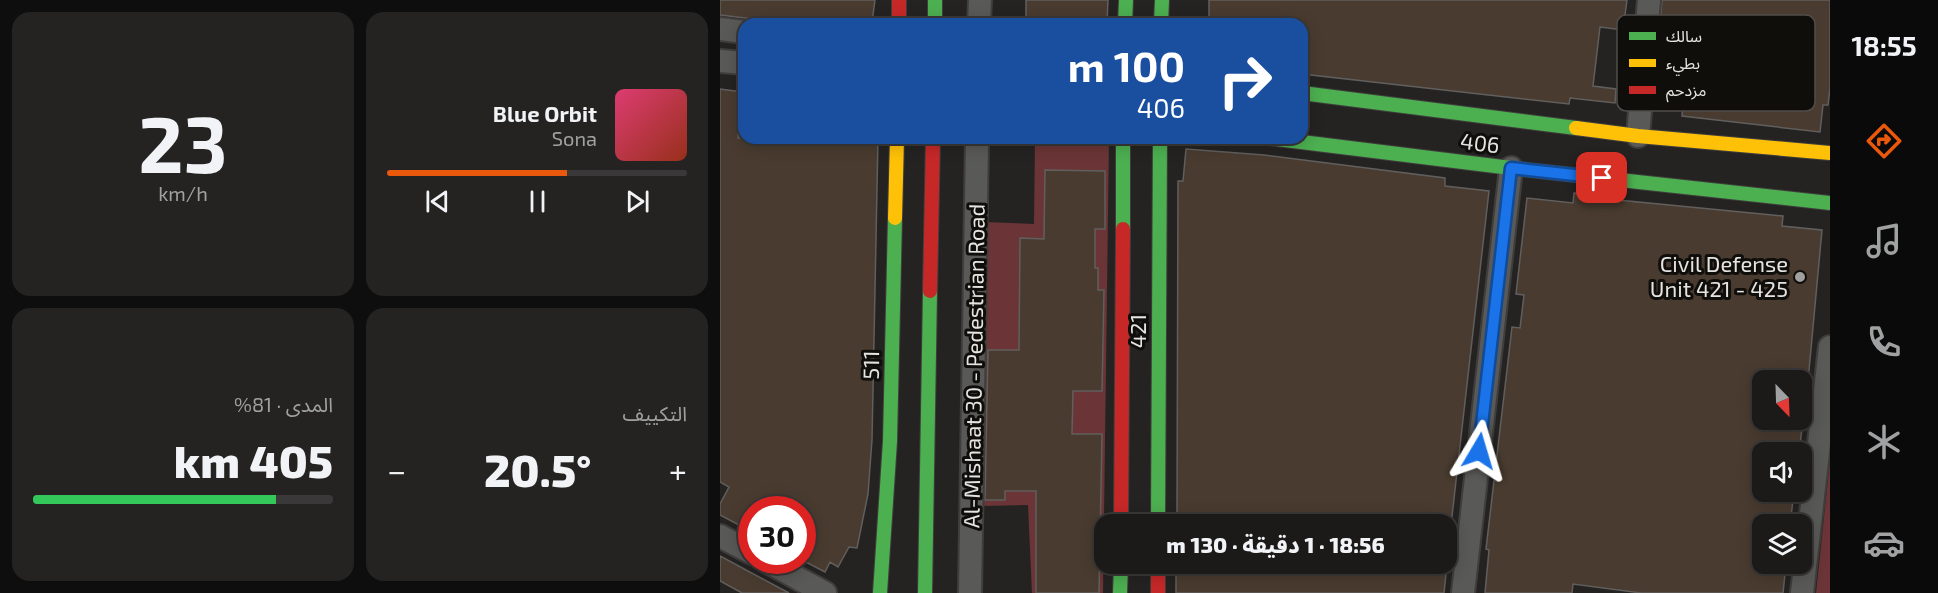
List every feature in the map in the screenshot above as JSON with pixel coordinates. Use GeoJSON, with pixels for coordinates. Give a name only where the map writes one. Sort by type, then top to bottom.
{"type":"FeatureCollection","features":[{"type":"Feature","properties":{"kind":"street"},"geometry":{"type":"LineString","coordinates":[[899,0],[899,18]]}},
{"type":"Feature","properties":{"kind":"street"},"geometry":{"type":"LineString","coordinates":[[935,0],[935,18]]}},
{"type":"Feature","properties":{"kind":"street"},"geometry":{"type":"LineString","coordinates":[[980,0],[980,18]]}},
{"type":"Feature","properties":{"kind":"street"},"geometry":{"type":"LineString","coordinates":[[1125,18],[1126,0]]}},
{"type":"Feature","properties":{"kind":"street"},"geometry":{"type":"LineString","coordinates":[[1161,18],[1162,0]]}},
{"type":"Feature","properties":{"kind":"street"},"geometry":{"type":"LineString","coordinates":[[1647,15],[1648,0]]}},
{"type":"Feature","properties":{"kind":"street"},"geometry":{"type":"LineString","coordinates":[[720,29],[738,31]]}},
{"type":"Feature","properties":{"kind":"street"},"geometry":{"type":"LineString","coordinates":[[720,60],[738,62]]}},
{"type":"Feature","properties":{"kind":"street","name":"406"},"geometry":{"type":"LineString","coordinates":[[1308,94],[1638,136],[1830,153]]}},
{"type":"Feature","properties":{"kind":"street"},"geometry":{"type":"LineString","coordinates":[[1638,136],[1640,111]]}},
{"type":"Feature","properties":{"kind":"street","name":"406"},"geometry":{"type":"LineString","coordinates":[[1308,143],[1830,203]]}},
{"type":"Feature","properties":{"kind":"street","name":"511"},"geometry":{"type":"LineString","coordinates":[[880,593],[890,441],[897,144]]}},
{"type":"Feature","properties":{"kind":"street"},"geometry":{"type":"LineString","coordinates":[[925,593],[933,144]]}},
{"type":"Feature","properties":{"kind":"street","name":"Al-Mishaat 30 - Pedestrian Road"},"geometry":{"type":"LineString","coordinates":[[970,593],[977,144]]}},
{"type":"Feature","properties":{"kind":"street"},"geometry":{"type":"LineString","coordinates":[[1121,514],[1123,144]]}},
{"type":"Feature","properties":{"kind":"street","name":"421"},"geometry":{"type":"LineString","coordinates":[[1158,514],[1160,144]]}},
{"type":"Feature","properties":{"kind":"street"},"geometry":{"type":"LineString","coordinates":[[1463,593],[1511,168]]}},
{"type":"Feature","properties":{"kind":"street"},"geometry":{"type":"LineString","coordinates":[[1802,593],[1830,347]]}},
{"type":"Feature","properties":{"kind":"street"},"geometry":{"type":"LineString","coordinates":[[720,536],[738,546]]}},
{"type":"Feature","properties":{"kind":"street"},"geometry":{"type":"LineString","coordinates":[[790,574],[825,593]]}},
{"type":"Feature","properties":{"kind":"street"},"geometry":{"type":"LineString","coordinates":[[1120,593],[1121,574]]}},
{"type":"Feature","properties":{"kind":"street"},"geometry":{"type":"LineString","coordinates":[[1158,574],[1158,593]]}},
{"type":"Feature","properties":{"kind":"shaded area"},"geometry":{"type":"Polygon","coordinates":[[[1035,144],[1109,144],[1104,514],[1094,514],[1094,574],[1103,574],[1103,593],[1032,593],[1028,505],[981,506],[984,222],[1034,224],[1035,144]]]}},
{"type":"Feature","properties":{"kind":"shaded area"},"geometry":{"type":"Polygon","coordinates":[[[1830,460],[1830,593],[1816,593],[1830,460]]]}},
{"type":"Feature","properties":{"kind":"building"},"geometry":{"type":"Polygon","coordinates":[[[720,0],[875,0],[873,18],[746,18],[720,15],[720,0]]]}},
{"type":"Feature","properties":{"kind":"building"},"geometry":{"type":"Polygon","coordinates":[[[1026,0],[1108,0],[1107,18],[1026,18],[1026,0]]]}},
{"type":"Feature","properties":{"kind":"building"},"geometry":{"type":"Polygon","coordinates":[[[1209,0],[1627,0],[1625,15],[1617,15],[1617,29],[1600,27],[1593,86],[1616,89],[1615,103],[1570,98],[1569,104],[1308,75],[1308,18],[1209,18],[1209,0]]]}},
{"type":"Feature","properties":{"kind":"building"},"geometry":{"type":"Polygon","coordinates":[[[1662,0],[1830,0],[1830,88],[1828,105],[1823,105],[1820,132],[1682,116],[1682,111],[1815,111],[1815,15],[1661,15],[1662,0]]]}},
{"type":"Feature","properties":{"kind":"building"},"geometry":{"type":"Polygon","coordinates":[[[720,89],[738,91],[738,144],[878,144],[872,440],[868,494],[857,548],[849,547],[838,567],[830,562],[825,572],[816,567],[816,496],[738,496],[738,525],[720,515],[720,504],[729,487],[720,482],[720,89]]]}},
{"type":"Feature","properties":{"kind":"building"},"geometry":{"type":"Polygon","coordinates":[[[1186,149],[1264,155],[1445,178],[1445,186],[1489,191],[1452,514],[1177,513],[1178,181],[1183,181],[1186,149]]]}},
{"type":"Feature","properties":{"kind":"building"},"geometry":{"type":"Polygon","coordinates":[[[1045,170],[1105,171],[1105,229],[1095,229],[1095,268],[1098,268],[1098,290],[1104,290],[1102,391],[1073,391],[1072,434],[1102,434],[1100,514],[1094,514],[1094,574],[1099,574],[1099,593],[1036,593],[1036,491],[1005,491],[1005,500],[985,500],[988,350],[1019,350],[1020,238],[1044,239],[1045,170]]]}},
{"type":"Feature","properties":{"kind":"building"},"geometry":{"type":"Polygon","coordinates":[[[1574,193],[1618,198],[1618,200],[1783,216],[1782,226],[1822,230],[1809,370],[1752,370],[1752,430],[1802,430],[1800,442],[1752,442],[1752,502],[1793,502],[1791,514],[1752,514],[1752,574],[1785,574],[1783,593],[1641,593],[1573,584],[1572,593],[1485,593],[1489,550],[1486,549],[1512,327],[1520,328],[1524,295],[1516,294],[1527,198],[1573,203],[1574,193]]]}},
{"type":"Feature","properties":{"kind":"building"},"geometry":{"type":"Polygon","coordinates":[[[720,556],[738,566],[738,574],[754,574],[789,593],[742,593],[720,581],[720,556]]]}},
{"type":"Feature","properties":{"kind":"building"},"geometry":{"type":"Polygon","coordinates":[[[1176,574],[1446,574],[1444,593],[1176,593],[1176,574]]]}},
{"type":"Feature","properties":{"kind":"traffic: fast"},"geometry":{"type":"LineString","coordinates":[[935,0],[935,18]]}},
{"type":"Feature","properties":{"kind":"traffic: fast"},"geometry":{"type":"LineString","coordinates":[[1125,18],[1126,0]]}},
{"type":"Feature","properties":{"kind":"traffic: fast"},"geometry":{"type":"LineString","coordinates":[[1161,18],[1162,0]]}},
{"type":"Feature","properties":{"kind":"traffic: fast"},"geometry":{"type":"LineString","coordinates":[[1308,94],[1576,128]]}},
{"type":"Feature","properties":{"kind":"traffic: fast"},"geometry":{"type":"LineString","coordinates":[[1308,143],[1830,203]]}},
{"type":"Feature","properties":{"kind":"traffic: fast"},"geometry":{"type":"LineString","coordinates":[[1123,144],[1123,229]]}},
{"type":"Feature","properties":{"kind":"traffic: fast"},"geometry":{"type":"LineString","coordinates":[[1158,514],[1160,144]]}},
{"type":"Feature","properties":{"kind":"traffic: fast"},"geometry":{"type":"LineString","coordinates":[[880,593],[890,441],[895,218]]}},
{"type":"Feature","properties":{"kind":"traffic: fast"},"geometry":{"type":"LineString","coordinates":[[925,593],[930,291]]}},
{"type":"Feature","properties":{"kind":"traffic: fast"},"geometry":{"type":"LineString","coordinates":[[1120,593],[1121,574]]}},
{"type":"Feature","properties":{"kind":"traffic: slow"},"geometry":{"type":"LineString","coordinates":[[1576,128],[1638,136],[1830,153]]}},
{"type":"Feature","properties":{"kind":"traffic: slow"},"geometry":{"type":"LineString","coordinates":[[895,218],[897,144]]}},
{"type":"Feature","properties":{"kind":"traffic: jam"},"geometry":{"type":"LineString","coordinates":[[899,0],[899,18]]}},
{"type":"Feature","properties":{"kind":"traffic: jam"},"geometry":{"type":"LineString","coordinates":[[930,291],[933,144]]}},
{"type":"Feature","properties":{"kind":"traffic: jam"},"geometry":{"type":"LineString","coordinates":[[1121,514],[1123,229]]}},
{"type":"Feature","properties":{"kind":"traffic: jam"},"geometry":{"type":"LineString","coordinates":[[1158,574],[1158,593]]}},
{"type":"Feature","properties":{"kind":"place","name":"Civil Defense Unit 421 - 425"},"geometry":{"type":"Point","coordinates":[1800,277]}},
{"type":"Feature","properties":{"kind":"route"},"geometry":{"type":"LineString","coordinates":[[1479,451],[1511,168],[1602,178]]}}]}
